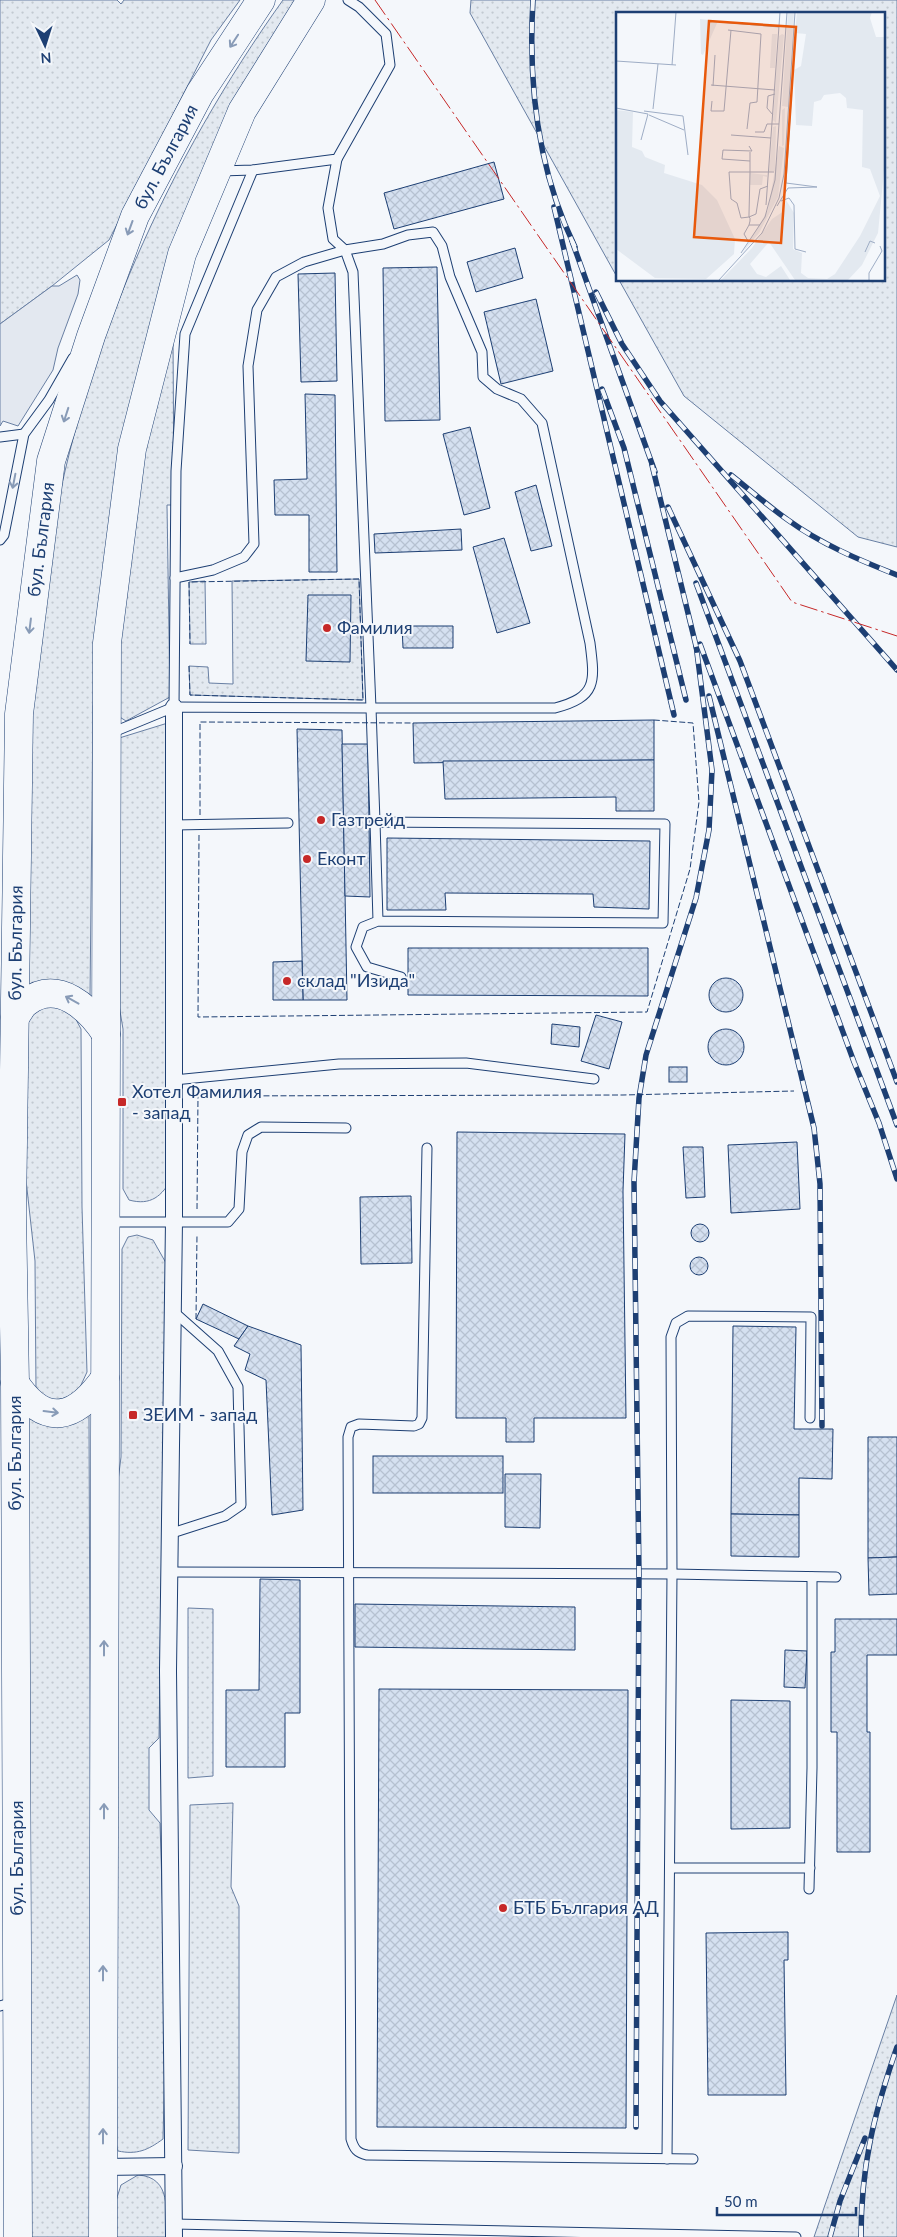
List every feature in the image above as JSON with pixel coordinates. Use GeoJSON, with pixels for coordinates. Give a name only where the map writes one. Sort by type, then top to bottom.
{"type":"FeatureCollection","features":[{"type":"Feature","properties":{"kind":"highway","name":"бул. България"},"geometry":{"type":"LineString","coordinates":[[18,2237],[13,2153],[9,2003],[10,1489],[15,1383],[13,1160],[19,714],[51,461],[90,336],[135,216],[200,94],[261,0]]}},
{"type":"Feature","properties":{"kind":"highway"},"geometry":{"type":"LineString","coordinates":[[103,2237],[107,643],[132,449],[182,254],[215,171],[242,111],[311,0]]}},
{"type":"Feature","properties":{"kind":"highway"},"geometry":{"type":"LineString","coordinates":[[15,1017],[26,1002],[38,996],[52,993],[69,997],[80,1005],[94,1016],[106,1034]]}},
{"type":"Feature","properties":{"kind":"highway"},"geometry":{"type":"LineString","coordinates":[[15,1383],[26,1400],[39,1410],[53,1413],[66,1412],[80,1406],[92,1396],[105,1378]]}},
{"type":"Feature","properties":{"kind":"street"},"geometry":{"type":"LineString","coordinates":[[174,707],[174,1221],[168,1572],[174,2231]]}},
{"type":"Feature","properties":{"kind":"street"},"geometry":{"type":"LineString","coordinates":[[103,2166],[174,2166]]}},
{"type":"Feature","properties":{"kind":"lane"},"geometry":{"type":"LineString","coordinates":[[348,0],[359,7],[386,34],[390,65],[337,159],[328,208],[332,239],[345,250],[353,272],[378,922]]}},
{"type":"Feature","properties":{"kind":"lane"},"geometry":{"type":"LineString","coordinates":[[215,171],[253,170],[337,159]]}},
{"type":"Feature","properties":{"kind":"lane"},"geometry":{"type":"LineString","coordinates":[[174,707],[176,471],[184,334],[253,170]]}},
{"type":"Feature","properties":{"kind":"lane"},"geometry":{"type":"LineString","coordinates":[[106,735],[174,707],[555,708],[573,703],[587,694],[594,673],[590,643],[542,423],[522,399],[497,389],[483,377],[482,352],[450,277],[442,246],[433,232],[408,235],[383,244],[345,250],[304,262],[276,277],[257,310],[248,366],[254,544],[244,557],[213,570],[175,578]]}},
{"type":"Feature","properties":{"kind":"lane"},"geometry":{"type":"LineString","coordinates":[[0,540],[4,535],[24,434],[49,400],[68,364],[90,336]]}},
{"type":"Feature","properties":{"kind":"lane"},"geometry":{"type":"LineString","coordinates":[[0,437],[24,434]]}},
{"type":"Feature","properties":{"kind":"lane"},"geometry":{"type":"LineString","coordinates":[[375,822],[665,824],[662,923],[378,922],[363,928],[356,947],[367,966],[401,977]]}},
{"type":"Feature","properties":{"kind":"lane"},"geometry":{"type":"LineString","coordinates":[[174,825],[288,823]]}},
{"type":"Feature","properties":{"kind":"lane"},"geometry":{"type":"LineString","coordinates":[[174,1080],[339,1064],[466,1063],[594,1079]]}},
{"type":"Feature","properties":{"kind":"lane"},"geometry":{"type":"LineString","coordinates":[[105,1222],[228,1222],[239,1209],[242,1152],[248,1135],[261,1127],[346,1128]]}},
{"type":"Feature","properties":{"kind":"lane"},"geometry":{"type":"LineString","coordinates":[[427,1148],[422,1418],[419,1424],[414,1426],[359,1424],[351,1427],[348,1437],[351,2139],[354,2148],[359,2153],[367,2156],[693,2159]]}},
{"type":"Feature","properties":{"kind":"lane"},"geometry":{"type":"LineString","coordinates":[[3,1198],[13,1160]]}},
{"type":"Feature","properties":{"kind":"lane"},"geometry":{"type":"LineString","coordinates":[[169,1534],[225,1516],[241,1505],[238,1387],[218,1351],[172,1310]]}},
{"type":"Feature","properties":{"kind":"lane"},"geometry":{"type":"LineString","coordinates":[[667,2159],[672,1574],[671,1337],[676,1324],[688,1316],[811,1316],[810,1418]]}},
{"type":"Feature","properties":{"kind":"lane"},"geometry":{"type":"LineString","coordinates":[[168,1572],[672,1574],[836,1577]]}},
{"type":"Feature","properties":{"kind":"lane"},"geometry":{"type":"LineString","coordinates":[[809,1889],[812,1577]]}},
{"type":"Feature","properties":{"kind":"lane"},"geometry":{"type":"LineString","coordinates":[[670,1868],[810,1868]]}},
{"type":"Feature","properties":{"kind":"lane"},"geometry":{"type":"LineString","coordinates":[[174,2231],[796,2237]]}},
{"type":"Feature","properties":{"kind":"shaded area"},"geometry":{"type":"Polygon","coordinates":[[[0,0],[117,0],[121,4],[124,0],[240,0],[211,40],[109,240],[52,286],[0,324],[0,0]]]}},
{"type":"Feature","properties":{"kind":"shaded area"},"geometry":{"type":"Polygon","coordinates":[[[283,0],[297,0],[182,238],[93,706],[90,998],[25,993],[26,815],[29,740],[51,542],[65,470],[84,399],[108,328],[136,258],[168,190],[203,124],[283,0]]]}},
{"type":"Feature","properties":{"kind":"shaded area"},"geometry":{"type":"Polygon","coordinates":[[[471,0],[897,0],[897,547],[858,537],[684,396],[620,281],[884,281],[884,12],[616,12],[616,275],[470,13],[471,0]]]}},
{"type":"Feature","properties":{"kind":"shaded area"},"geometry":{"type":"Polygon","coordinates":[[[77,275],[80,280],[78,294],[58,348],[53,370],[18,426],[3,421],[0,426],[0,324],[52,286],[59,286],[77,275]]]}},
{"type":"Feature","properties":{"kind":"shaded area"},"geometry":{"type":"Polygon","coordinates":[[[173,338],[174,505],[167,505],[170,697],[126,721],[115,714],[117,637],[141,467],[173,338]]]}},
{"type":"Feature","properties":{"kind":"shaded area"},"geometry":{"type":"Polygon","coordinates":[[[359,579],[363,700],[190,695],[189,666],[208,667],[209,683],[233,684],[232,581],[359,579]]]}},
{"type":"Feature","properties":{"kind":"shaded area"},"geometry":{"type":"Polygon","coordinates":[[[205,581],[206,644],[190,644],[189,582],[205,581]]]}},
{"type":"Feature","properties":{"kind":"shaded area"},"geometry":{"type":"Polygon","coordinates":[[[171,722],[172,1178],[164,1190],[155,1198],[144,1202],[137,1202],[129,1200],[123,1189],[123,1029],[112,963],[116,739],[171,722]]]}},
{"type":"Feature","properties":{"kind":"shaded area"},"geometry":{"type":"Polygon","coordinates":[[[54,1002],[72,1012],[81,1029],[82,1207],[87,1372],[76,1396],[49,1401],[36,1390],[35,1261],[25,1171],[27,1023],[36,1009],[54,1002]]]}},
{"type":"Feature","properties":{"kind":"shaded area"},"geometry":{"type":"Polygon","coordinates":[[[137,1235],[153,1240],[166,1263],[159,1738],[149,1748],[149,1810],[160,1823],[166,2016],[163,2139],[147,2149],[131,2152],[118,2151],[114,2135],[113,1521],[121,1457],[122,1249],[128,1237],[137,1235]]]}},
{"type":"Feature","properties":{"kind":"shaded area"},"geometry":{"type":"Polygon","coordinates":[[[26,1411],[89,1413],[92,2237],[29,2237],[26,1411]]]}},
{"type":"Feature","properties":{"kind":"shaded area"},"geometry":{"type":"Polygon","coordinates":[[[188,1608],[213,1609],[213,1776],[188,1778],[188,1608]]]}},
{"type":"Feature","properties":{"kind":"shaded area"},"geometry":{"type":"Polygon","coordinates":[[[233,1803],[231,1887],[239,1906],[239,2153],[188,2150],[190,1805],[233,1803]]]}},
{"type":"Feature","properties":{"kind":"shaded area"},"geometry":{"type":"Polygon","coordinates":[[[897,1995],[897,2237],[814,2237],[897,1995]]]}},
{"type":"Feature","properties":{"kind":"shaded area"},"geometry":{"type":"Polygon","coordinates":[[[138,2175],[149,2177],[157,2182],[162,2189],[166,2207],[166,2237],[114,2237],[114,2207],[121,2185],[138,2175]]]}},
{"type":"Feature","properties":{"kind":"building"},"geometry":{"type":"Polygon","coordinates":[[[494,162],[504,199],[394,229],[384,193],[494,162]]]}},
{"type":"Feature","properties":{"kind":"building"},"geometry":{"type":"Polygon","coordinates":[[[515,248],[523,278],[476,292],[467,262],[515,248]]]}},
{"type":"Feature","properties":{"kind":"building"},"geometry":{"type":"Polygon","coordinates":[[[437,267],[440,420],[385,421],[383,268],[437,267]]]}},
{"type":"Feature","properties":{"kind":"building"},"geometry":{"type":"Polygon","coordinates":[[[335,273],[337,381],[301,382],[298,274],[335,273]]]}},
{"type":"Feature","properties":{"kind":"building"},"geometry":{"type":"Polygon","coordinates":[[[536,299],[553,371],[501,384],[484,312],[536,299]]]}},
{"type":"Feature","properties":{"kind":"building"},"geometry":{"type":"Polygon","coordinates":[[[305,394],[335,395],[337,572],[309,572],[309,515],[275,515],[274,480],[307,479],[305,394]]]}},
{"type":"Feature","properties":{"kind":"building"},"geometry":{"type":"Polygon","coordinates":[[[470,427],[490,508],[464,515],[443,434],[470,427]]]}},
{"type":"Feature","properties":{"kind":"building"},"geometry":{"type":"Polygon","coordinates":[[[536,485],[552,546],[531,551],[515,492],[536,485]]]}},
{"type":"Feature","properties":{"kind":"building"},"geometry":{"type":"Polygon","coordinates":[[[461,529],[462,550],[375,553],[374,534],[461,529]]]}},
{"type":"Feature","properties":{"kind":"building"},"geometry":{"type":"Polygon","coordinates":[[[504,538],[530,623],[497,633],[473,547],[504,538]]]}},
{"type":"Feature","properties":{"kind":"building"},"geometry":{"type":"Polygon","coordinates":[[[308,595],[351,595],[350,662],[306,661],[308,595]]]}},
{"type":"Feature","properties":{"kind":"building"},"geometry":{"type":"Polygon","coordinates":[[[402,626],[453,626],[453,648],[403,648],[402,626]]]}},
{"type":"Feature","properties":{"kind":"building"},"geometry":{"type":"Polygon","coordinates":[[[654,720],[654,760],[414,763],[413,723],[654,720]]]}},
{"type":"Feature","properties":{"kind":"building","name":"Газтрейд"},"geometry":{"type":"Polygon","coordinates":[[[297,729],[342,730],[347,1000],[303,1000],[297,729]]]}},
{"type":"Feature","properties":{"kind":"building"},"geometry":{"type":"Polygon","coordinates":[[[342,744],[368,744],[370,897],[345,896],[342,744]]]}},
{"type":"Feature","properties":{"kind":"building"},"geometry":{"type":"Polygon","coordinates":[[[654,760],[654,811],[616,811],[616,797],[445,799],[443,761],[654,760]]]}},
{"type":"Feature","properties":{"kind":"building"},"geometry":{"type":"Polygon","coordinates":[[[387,838],[650,841],[649,909],[594,907],[593,894],[445,893],[446,910],[387,910],[387,838]]]}},
{"type":"Feature","properties":{"kind":"building"},"geometry":{"type":"Polygon","coordinates":[[[408,948],[648,948],[648,996],[408,995],[408,948]]]}},
{"type":"Feature","properties":{"kind":"building","name":"склад \"Изида\""},"geometry":{"type":"Polygon","coordinates":[[[302,961],[303,1000],[273,1000],[273,962],[302,961]]]}},
{"type":"Feature","properties":{"kind":"building"},"geometry":{"type":"Polygon","coordinates":[[[726,978],[738,983],[743,995],[738,1007],[726,1012],[714,1007],[709,995],[714,983],[726,978]]]}},
{"type":"Feature","properties":{"kind":"building"},"geometry":{"type":"Polygon","coordinates":[[[596,1015],[622,1022],[609,1069],[581,1061],[596,1015]]]}},
{"type":"Feature","properties":{"kind":"building"},"geometry":{"type":"Polygon","coordinates":[[[552,1024],[580,1027],[579,1047],[551,1044],[552,1024]]]}},
{"type":"Feature","properties":{"kind":"building"},"geometry":{"type":"Polygon","coordinates":[[[726,1029],[733,1030],[739,1034],[743,1040],[743,1054],[739,1060],[733,1064],[726,1065],[719,1064],[713,1060],[709,1054],[708,1047],[709,1040],[713,1034],[719,1030],[726,1029]]]}},
{"type":"Feature","properties":{"kind":"building"},"geometry":{"type":"Polygon","coordinates":[[[669,1067],[687,1067],[687,1082],[669,1082],[669,1067]]]}},
{"type":"Feature","properties":{"kind":"building"},"geometry":{"type":"Polygon","coordinates":[[[457,1132],[625,1134],[623,1191],[626,1418],[534,1418],[534,1442],[506,1442],[506,1418],[456,1418],[457,1132]]]}},
{"type":"Feature","properties":{"kind":"building"},"geometry":{"type":"Polygon","coordinates":[[[797,1142],[800,1209],[731,1213],[728,1145],[797,1142]]]}},
{"type":"Feature","properties":{"kind":"building"},"geometry":{"type":"Polygon","coordinates":[[[683,1147],[703,1147],[705,1197],[686,1198],[683,1147]]]}},
{"type":"Feature","properties":{"kind":"building"},"geometry":{"type":"Polygon","coordinates":[[[411,1196],[412,1263],[361,1264],[360,1197],[411,1196]]]}},
{"type":"Feature","properties":{"kind":"building"},"geometry":{"type":"Polygon","coordinates":[[[696,1224],[704,1224],[709,1229],[707,1240],[696,1242],[691,1237],[691,1229],[696,1224]]]}},
{"type":"Feature","properties":{"kind":"building"},"geometry":{"type":"Polygon","coordinates":[[[695,1257],[703,1257],[708,1262],[706,1273],[695,1275],[690,1270],[690,1262],[695,1257]]]}},
{"type":"Feature","properties":{"kind":"building"},"geometry":{"type":"Polygon","coordinates":[[[203,1304],[248,1326],[239,1339],[196,1319],[203,1304]]]}},
{"type":"Feature","properties":{"kind":"building"},"geometry":{"type":"Polygon","coordinates":[[[248,1326],[301,1345],[303,1510],[272,1515],[266,1380],[245,1370],[250,1354],[234,1346],[248,1326]]]}},
{"type":"Feature","properties":{"kind":"building"},"geometry":{"type":"Polygon","coordinates":[[[733,1326],[796,1327],[794,1429],[833,1429],[832,1479],[799,1478],[799,1515],[731,1514],[733,1326]]]}},
{"type":"Feature","properties":{"kind":"building"},"geometry":{"type":"Polygon","coordinates":[[[868,1437],[897,1437],[897,1557],[868,1558],[868,1437]]]}},
{"type":"Feature","properties":{"kind":"building"},"geometry":{"type":"Polygon","coordinates":[[[373,1456],[503,1456],[503,1493],[373,1493],[373,1456]]]}},
{"type":"Feature","properties":{"kind":"building"},"geometry":{"type":"Polygon","coordinates":[[[505,1474],[541,1474],[540,1528],[505,1527],[505,1474]]]}},
{"type":"Feature","properties":{"kind":"building"},"geometry":{"type":"Polygon","coordinates":[[[731,1514],[799,1515],[799,1557],[731,1556],[731,1514]]]}},
{"type":"Feature","properties":{"kind":"building"},"geometry":{"type":"Polygon","coordinates":[[[897,1557],[897,1594],[869,1595],[868,1558],[897,1557]]]}},
{"type":"Feature","properties":{"kind":"building"},"geometry":{"type":"Polygon","coordinates":[[[260,1579],[300,1580],[300,1713],[285,1713],[285,1767],[226,1767],[226,1690],[259,1690],[260,1579]]]}},
{"type":"Feature","properties":{"kind":"building"},"geometry":{"type":"Polygon","coordinates":[[[355,1604],[575,1607],[575,1650],[355,1647],[355,1604]]]}},
{"type":"Feature","properties":{"kind":"building"},"geometry":{"type":"Polygon","coordinates":[[[835,1619],[897,1619],[897,1655],[867,1655],[867,1732],[870,1732],[870,1852],[837,1852],[837,1732],[831,1732],[831,1652],[835,1652],[835,1619]]]}},
{"type":"Feature","properties":{"kind":"building"},"geometry":{"type":"Polygon","coordinates":[[[785,1650],[807,1651],[805,1688],[784,1687],[785,1650]]]}},
{"type":"Feature","properties":{"kind":"building","name":"БТБ България АД"},"geometry":{"type":"Polygon","coordinates":[[[379,1689],[628,1690],[626,2128],[377,2127],[379,1689]]]}},
{"type":"Feature","properties":{"kind":"building"},"geometry":{"type":"Polygon","coordinates":[[[731,1700],[790,1701],[790,1828],[731,1829],[731,1700]]]}},
{"type":"Feature","properties":{"kind":"building"},"geometry":{"type":"Polygon","coordinates":[[[788,1932],[788,1960],[784,1960],[786,2095],[708,2095],[706,1933],[788,1932]]]}},
{"type":"Feature","properties":{"kind":"railway"},"geometry":{"type":"LineString","coordinates":[[533,0],[532,63],[538,126],[552,188],[562,218],[575,247]]}},
{"type":"Feature","properties":{"kind":"railway"},"geometry":{"type":"LineString","coordinates":[[554,207],[674,715]]}},
{"type":"Feature","properties":{"kind":"railway"},"geometry":{"type":"LineString","coordinates":[[572,241],[655,472]]}},
{"type":"Feature","properties":{"kind":"railway"},"geometry":{"type":"LineString","coordinates":[[596,292],[622,344],[660,401],[897,670]]}},
{"type":"Feature","properties":{"kind":"railway"},"geometry":{"type":"LineString","coordinates":[[602,389],[624,448],[686,700]]}},
{"type":"Feature","properties":{"kind":"railway"},"geometry":{"type":"LineString","coordinates":[[652,465],[697,650]]}},
{"type":"Feature","properties":{"kind":"railway"},"geometry":{"type":"LineString","coordinates":[[731,475],[781,515],[814,537],[897,575]]}},
{"type":"Feature","properties":{"kind":"railway"},"geometry":{"type":"LineString","coordinates":[[668,507],[740,661],[897,1082]]}},
{"type":"Feature","properties":{"kind":"railway"},"geometry":{"type":"LineString","coordinates":[[696,583],[897,1125]]}},
{"type":"Feature","properties":{"kind":"railway"},"geometry":{"type":"LineString","coordinates":[[700,644],[854,1062],[879,1123],[897,1179]]}},
{"type":"Feature","properties":{"kind":"railway"},"geometry":{"type":"LineString","coordinates":[[636,2127],[639,1574],[634,1182],[639,1098],[646,1055],[696,898],[709,830],[712,770],[696,645]]}},
{"type":"Feature","properties":{"kind":"railway"},"geometry":{"type":"LineString","coordinates":[[709,696],[814,1128],[820,1184],[822,1426]]}},
{"type":"Feature","properties":{"kind":"railway"},"geometry":{"type":"LineString","coordinates":[[861,2237],[863,2186],[870,2140],[897,2047]]}},
{"type":"Feature","properties":{"kind":"railway"},"geometry":{"type":"LineString","coordinates":[[830,2237],[840,2201],[865,2138]]}},
{"type":"Feature","properties":{"kind":"fence"},"geometry":{"type":"LineString","coordinates":[[189,666],[190,695],[363,700],[359,579],[189,582],[190,644]]}},
{"type":"Feature","properties":{"kind":"fence"},"geometry":{"type":"LineString","coordinates":[[199,835],[198,1017],[647,1012],[690,869],[699,802],[693,723],[654,720]]}},
{"type":"Feature","properties":{"kind":"fence"},"geometry":{"type":"LineString","coordinates":[[200,815],[200,722],[413,723]]}},
{"type":"Feature","properties":{"kind":"fence"},"geometry":{"type":"LineString","coordinates":[[197,1209],[198,1096],[623,1095],[794,1091]]}},
{"type":"Feature","properties":{"kind":"fence"},"geometry":{"type":"LineString","coordinates":[[196,1319],[197,1234]]}},
{"type":"Feature","properties":{"kind":"power"},"geometry":{"type":"LineString","coordinates":[[375,0],[792,602],[897,636]]}},
{"type":"Feature","properties":{"kind":"place","name":"Фамилия"},"geometry":{"type":"Point","coordinates":[327,628]}},
{"type":"Feature","properties":{"kind":"place","name":"Газтрейд"},"geometry":{"type":"Point","coordinates":[321,820]}},
{"type":"Feature","properties":{"kind":"place","name":"Еконт"},"geometry":{"type":"Point","coordinates":[307,859]}},
{"type":"Feature","properties":{"kind":"place","name":"склад \"Изида\""},"geometry":{"type":"Point","coordinates":[287,981]}},
{"type":"Feature","properties":{"kind":"place","name":"Хотел Фамилия - запад"},"geometry":{"type":"Point","coordinates":[122,1102]}},
{"type":"Feature","properties":{"kind":"place","name":"ЗЕИМ - запад"},"geometry":{"type":"Point","coordinates":[133,1415]}},
{"type":"Feature","properties":{"kind":"place","name":"БТБ България АД"},"geometry":{"type":"Point","coordinates":[503,1908]}}]}
